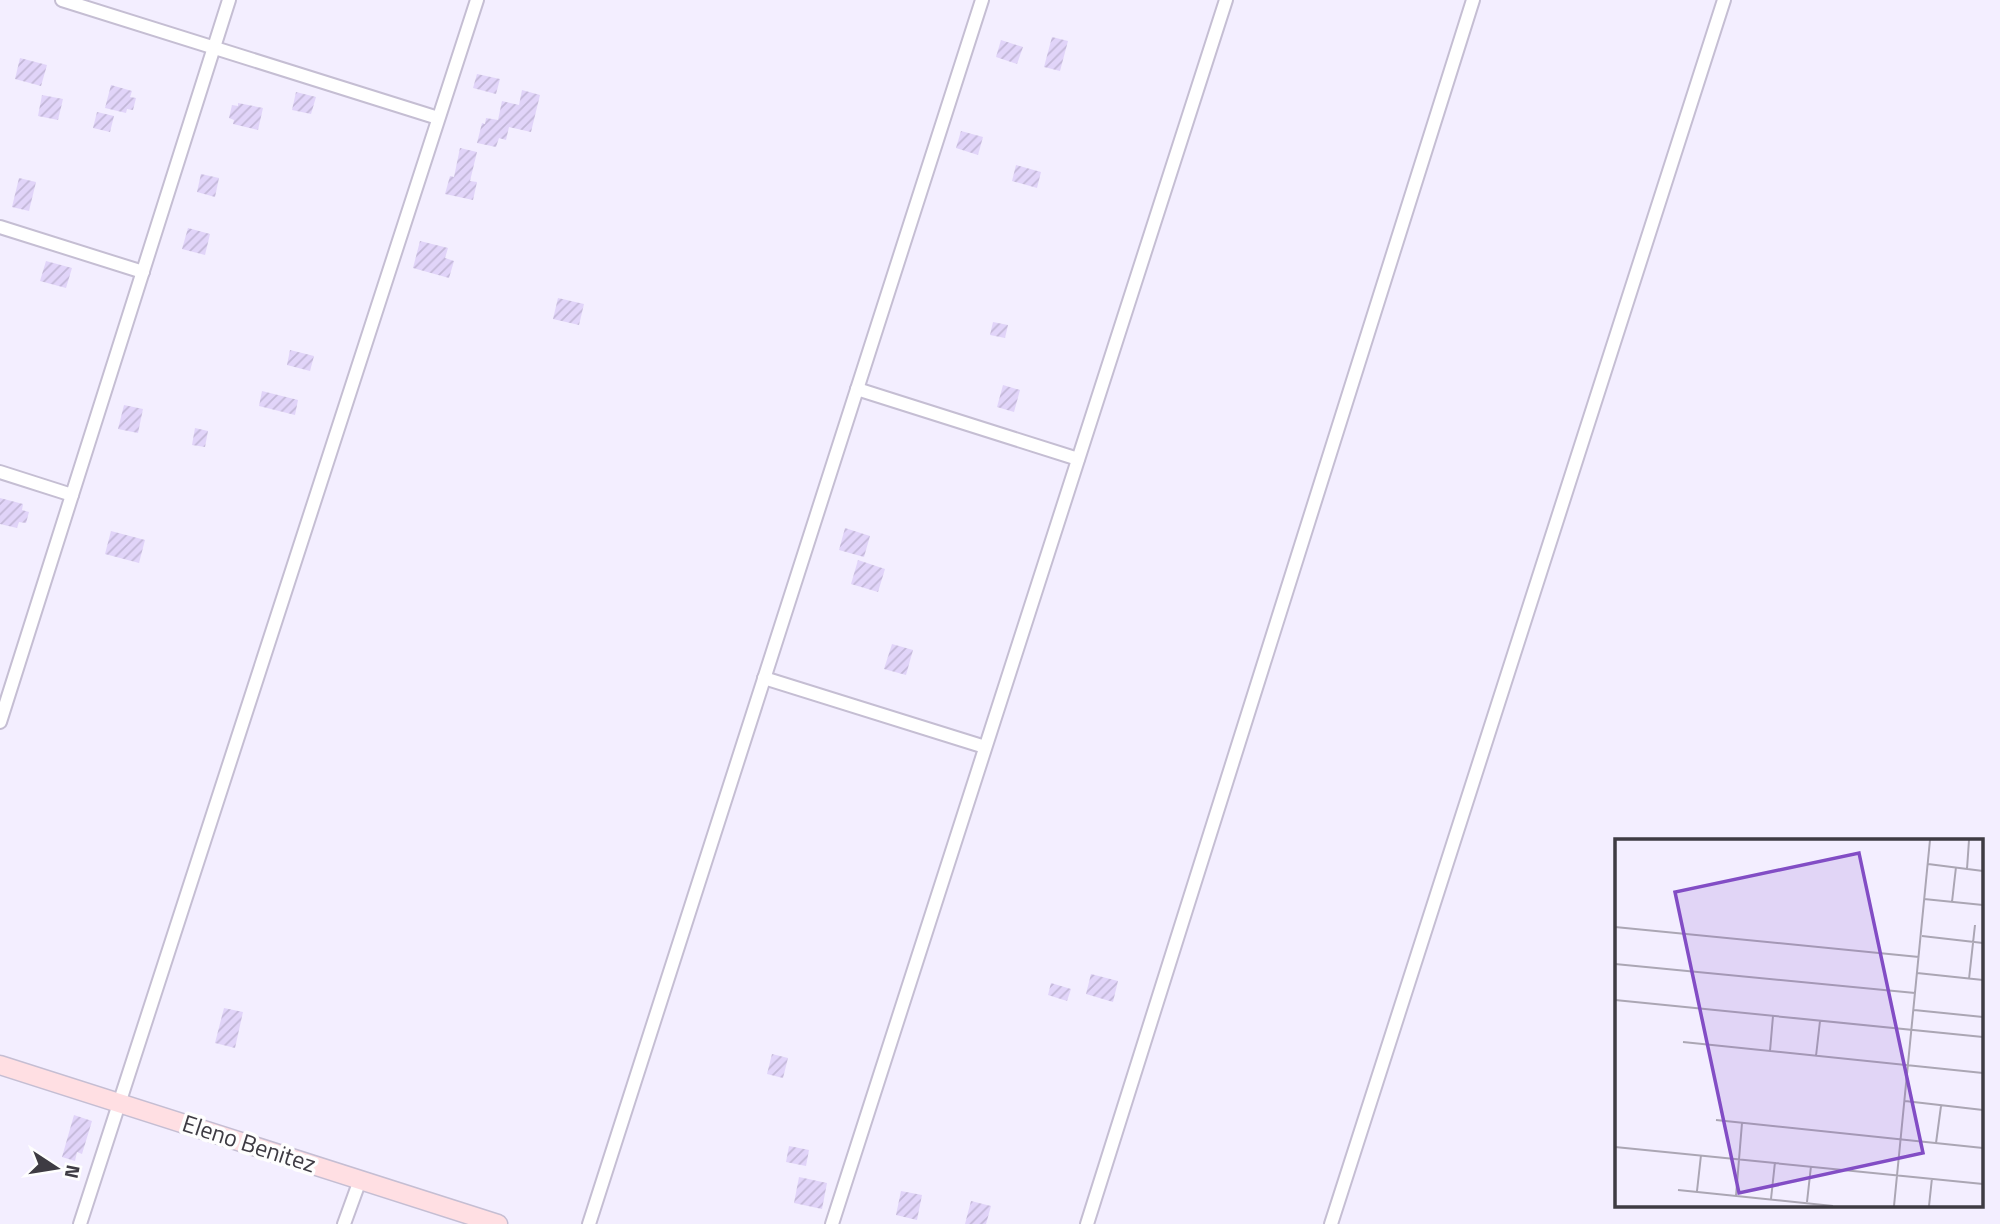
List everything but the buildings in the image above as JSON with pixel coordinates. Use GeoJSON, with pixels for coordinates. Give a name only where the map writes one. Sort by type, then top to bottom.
{"type":"FeatureCollection","features":[{"type":"Feature","properties":{"kind":"street"},"geometry":{"type":"LineString","coordinates":[[62,0],[438,118]]}},
{"type":"Feature","properties":{"kind":"street"},"geometry":{"type":"LineString","coordinates":[[0,722],[229,0]]}},
{"type":"Feature","properties":{"kind":"street"},"geometry":{"type":"LineString","coordinates":[[80,1224],[477,0]]}},
{"type":"Feature","properties":{"kind":"street"},"geometry":{"type":"LineString","coordinates":[[589,1224],[982,0]]}},
{"type":"Feature","properties":{"kind":"street"},"geometry":{"type":"LineString","coordinates":[[832,1224],[1226,0]]}},
{"type":"Feature","properties":{"kind":"street"},"geometry":{"type":"LineString","coordinates":[[1087,1224],[1473,0]]}},
{"type":"Feature","properties":{"kind":"street"},"geometry":{"type":"LineString","coordinates":[[1331,1224],[1724,0]]}},
{"type":"Feature","properties":{"kind":"street"},"geometry":{"type":"LineString","coordinates":[[0,227],[143,272]]}},
{"type":"Feature","properties":{"kind":"street"},"geometry":{"type":"LineString","coordinates":[[857,389],[1078,458]]}},
{"type":"Feature","properties":{"kind":"street"},"geometry":{"type":"LineString","coordinates":[[0,472],[72,495]]}},
{"type":"Feature","properties":{"kind":"street"},"geometry":{"type":"LineString","coordinates":[[764,678],[985,747]]}},
{"type":"Feature","properties":{"kind":"street","name":"Eleno Benitez"},"geometry":{"type":"LineString","coordinates":[[0,1065],[498,1224]]}},
{"type":"Feature","properties":{"kind":"street"},"geometry":{"type":"LineString","coordinates":[[344,1224],[360,1180]]}}]}
